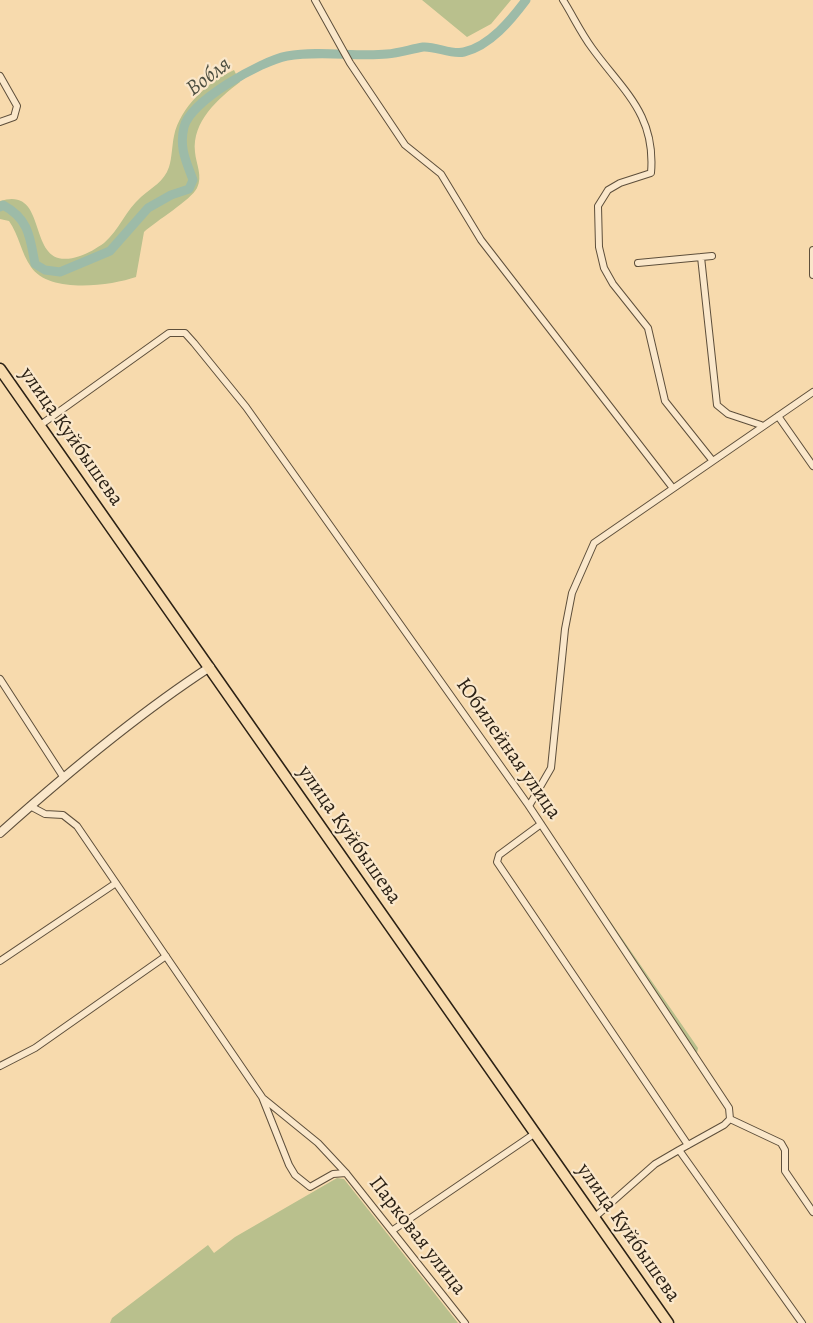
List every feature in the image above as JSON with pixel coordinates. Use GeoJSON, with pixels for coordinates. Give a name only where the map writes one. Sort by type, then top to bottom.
{"type":"FeatureCollection","features":[{"type":"Feature","properties":{"kind":"highway","name":"улица Куйбышева"},"geometry":{"type":"LineString","coordinates":[[0,369],[210,667],[269,757],[668,1323]]}},
{"type":"Feature","properties":{"kind":"street"},"geometry":{"type":"LineString","coordinates":[[315,0],[350,63],[405,145],[441,174],[481,240],[672,487]]}},
{"type":"Feature","properties":{"kind":"street"},"geometry":{"type":"LineString","coordinates":[[563,0],[592,48],[637,105],[651,140],[651,173],[620,183],[608,190],[598,206],[599,247],[604,268],[648,328],[665,401],[712,460]]}},
{"type":"Feature","properties":{"kind":"street"},"geometry":{"type":"LineString","coordinates":[[0,76],[17,106],[14,117],[0,122]]}},
{"type":"Feature","properties":{"kind":"street"},"geometry":{"type":"LineString","coordinates":[[813,250],[813,274]]}},
{"type":"Feature","properties":{"kind":"street"},"geometry":{"type":"LineString","coordinates":[[638,263],[712,256]]}},
{"type":"Feature","properties":{"kind":"street"},"geometry":{"type":"LineString","coordinates":[[701,257],[717,405],[728,414],[762,425]]}},
{"type":"Feature","properties":{"kind":"street","name":"Юбилейная улица"},"geometry":{"type":"LineString","coordinates":[[38,426],[169,333],[185,333],[246,407],[529,806],[729,1108],[730,1119]]}},
{"type":"Feature","properties":{"kind":"street"},"geometry":{"type":"LineString","coordinates":[[529,806],[551,768],[565,629],[580,570],[594,543],[672,487],[813,392]]}},
{"type":"Feature","properties":{"kind":"street"},"geometry":{"type":"LineString","coordinates":[[778,416],[813,466]]}},
{"type":"Feature","properties":{"kind":"street"},"geometry":{"type":"LineString","coordinates":[[0,833],[64,778],[184,684],[210,667]]}},
{"type":"Feature","properties":{"kind":"street"},"geometry":{"type":"LineString","coordinates":[[0,679],[64,778]]}},
{"type":"Feature","properties":{"kind":"street"},"geometry":{"type":"LineString","coordinates":[[30,806],[45,814],[71,819],[262,1098],[318,1143],[346,1173]]}},
{"type":"Feature","properties":{"kind":"street"},"geometry":{"type":"LineString","coordinates":[[541,824],[505,850],[496,862],[688,1145]]}},
{"type":"Feature","properties":{"kind":"street"},"geometry":{"type":"LineString","coordinates":[[0,961],[116,883]]}},
{"type":"Feature","properties":{"kind":"street"},"geometry":{"type":"LineString","coordinates":[[0,1066],[35,1048],[166,957]]}},
{"type":"Feature","properties":{"kind":"street","name":"Парковая улица"},"geometry":{"type":"LineString","coordinates":[[262,1098],[295,1175],[310,1188],[333,1174],[346,1173],[465,1323]]}},
{"type":"Feature","properties":{"kind":"street"},"geometry":{"type":"LineString","coordinates":[[595,1217],[656,1164],[724,1125],[730,1119],[781,1143],[785,1150],[785,1172],[813,1212]]}},
{"type":"Feature","properties":{"kind":"street"},"geometry":{"type":"LineString","coordinates":[[393,1230],[534,1134]]}},
{"type":"Feature","properties":{"kind":"street"},"geometry":{"type":"LineString","coordinates":[[679,1150],[802,1323]]}},
{"type":"Feature","properties":{"kind":"green space"},"geometry":{"type":"Polygon","coordinates":[[[422,0],[511,0],[491,24],[467,37],[422,0]]]}},
{"type":"Feature","properties":{"kind":"green space"},"geometry":{"type":"Polygon","coordinates":[[[234,70],[240,82],[215,103],[198,130],[195,141],[199,174],[197,188],[188,198],[144,232],[136,277],[111,283],[80,286],[51,281],[40,276],[28,262],[9,221],[0,219],[0,201],[16,199],[27,205],[43,243],[50,253],[62,259],[92,251],[109,238],[136,202],[164,177],[170,163],[177,125],[196,97],[214,81],[234,70]]]}},
{"type":"Feature","properties":{"kind":"green space"},"geometry":{"type":"Polygon","coordinates":[[[540,820],[698,1048],[697,1053],[694,1053],[540,820]]]}},
{"type":"Feature","properties":{"kind":"green space"},"geometry":{"type":"Polygon","coordinates":[[[337,1178],[344,1179],[458,1323],[110,1323],[112,1318],[208,1245],[214,1253],[235,1237],[337,1178]]]}},
{"type":"Feature","properties":{"kind":"waterway","name":"Вобля"},"geometry":{"type":"LineString","coordinates":[[0,207],[3,205],[12,210],[23,223],[30,237],[35,264],[45,270],[60,272],[110,251],[148,208],[171,195],[189,189],[193,180],[183,148],[184,127],[189,117],[212,94],[245,74],[275,59],[300,54],[387,54],[423,47],[464,52],[474,49],[491,38],[507,24],[526,0]]}}]}
